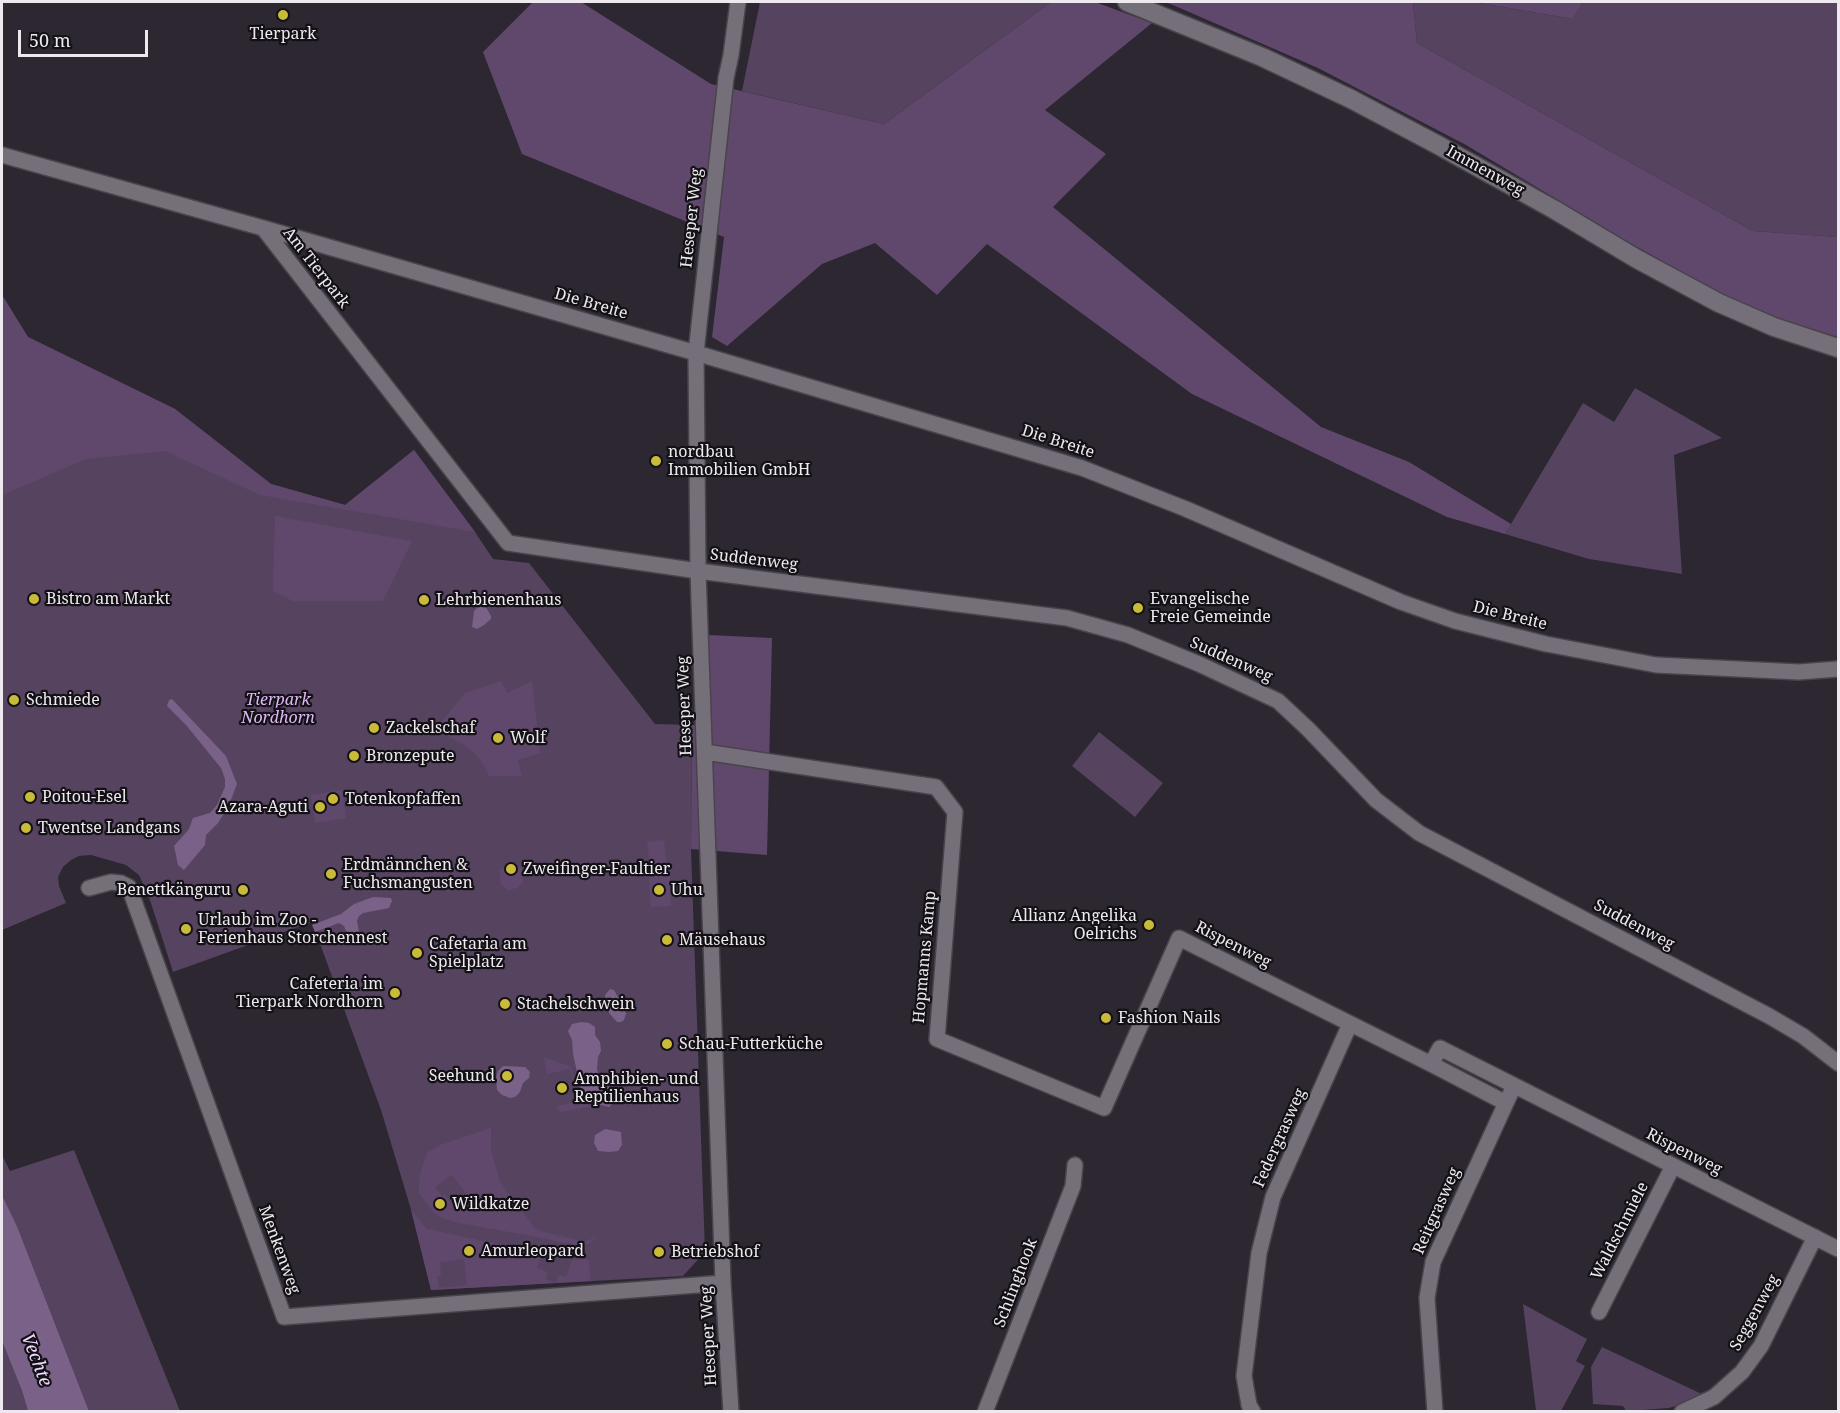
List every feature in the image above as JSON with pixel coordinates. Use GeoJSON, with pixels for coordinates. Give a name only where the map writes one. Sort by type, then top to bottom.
{"type":"FeatureCollection","features":[{"type":"Feature","properties":{"kind":"street","name":"Heseper Weg"},"geometry":{"type":"LineString","coordinates":[[731,1412],[723,1283],[698,571],[696,353],[726,78],[738,2]]}},
{"type":"Feature","properties":{"kind":"street","name":"Immenweg"},"geometry":{"type":"LineString","coordinates":[[1127,2],[1262,57],[1351,99],[1448,150],[1637,259],[1719,303],[1774,327],[1839,348]]}},
{"type":"Feature","properties":{"kind":"street","name":"Am Tierpark"},"geometry":{"type":"LineString","coordinates":[[2,155],[262,228],[508,543]]}},
{"type":"Feature","properties":{"kind":"street","name":"Die Breite"},"geometry":{"type":"LineString","coordinates":[[262,228],[696,353],[1082,468],[1186,509],[1401,602],[1455,621],[1546,644],[1656,665],[1799,672],[1839,669]]}},
{"type":"Feature","properties":{"kind":"street","name":"Suddenweg"},"geometry":{"type":"LineString","coordinates":[[508,543],[698,571],[1067,618],[1128,635],[1199,664],[1278,701],[1376,800],[1419,833],[1769,1016],[1803,1036],[1839,1063]]}},
{"type":"Feature","properties":{"kind":"street","name":"Hopmanns Kamp"},"geometry":{"type":"LineString","coordinates":[[705,752],[936,787],[955,812],[937,1039],[1104,1108],[1179,938]]}},
{"type":"Feature","properties":{"kind":"street","name":"Menkenweg"},"geometry":{"type":"LineString","coordinates":[[88,888],[111,882],[129,887],[284,1317],[723,1283]]}},
{"type":"Feature","properties":{"kind":"street","name":"Rispenweg"},"geometry":{"type":"LineString","coordinates":[[1179,938],[1506,1103]]}},
{"type":"Feature","properties":{"kind":"street","name":"Federgrasweg"},"geometry":{"type":"LineString","coordinates":[[1253,1412],[1244,1376],[1259,1253],[1273,1197],[1350,1024]]}},
{"type":"Feature","properties":{"kind":"street","name":"Rispenweg"},"geometry":{"type":"LineString","coordinates":[[1431,1064],[1440,1048],[1839,1249]]}},
{"type":"Feature","properties":{"kind":"street"},"geometry":{"type":"LineString","coordinates":[[1506,1103],[1514,1086]]}},
{"type":"Feature","properties":{"kind":"street","name":"Reitgrasweg"},"geometry":{"type":"LineString","coordinates":[[1435,1412],[1427,1298],[1433,1262],[1506,1103]]}},
{"type":"Feature","properties":{"kind":"street","name":"Schlinghook"},"geometry":{"type":"LineString","coordinates":[[985,1412],[1073,1186],[1075,1166]]}},
{"type":"Feature","properties":{"kind":"street","name":"Waldschmiele"},"geometry":{"type":"LineString","coordinates":[[1599,1312],[1673,1166]]}},
{"type":"Feature","properties":{"kind":"street","name":"Seggenweg"},"geometry":{"type":"LineString","coordinates":[[1682,1412],[1714,1397],[1742,1372],[1761,1346],[1815,1237]]}},
{"type":"Feature","properties":{"kind":"green space"},"geometry":{"type":"Polygon","coordinates":[[[760,2],[1051,2],[884,124],[742,91],[760,2]]]}},
{"type":"Feature","properties":{"kind":"green space"},"geometry":{"type":"Polygon","coordinates":[[[1413,2],[1474,2],[1573,19],[1583,2],[1838,2],[1838,237],[1753,231],[1417,43],[1413,2]]]}},
{"type":"Feature","properties":{"kind":"green space","name":"Tierpark Nordhorn"},"geometry":{"type":"Polygon","coordinates":[[[2,295],[28,337],[175,409],[271,484],[345,505],[414,450],[493,559],[529,563],[655,724],[692,725],[691,849],[705,1252],[683,1276],[431,1290],[413,1216],[381,1110],[312,922],[173,972],[150,900],[139,875],[126,865],[91,855],[79,856],[63,867],[58,877],[66,903],[2,930],[2,295]]]}},
{"type":"Feature","properties":{"kind":"green space"},"geometry":{"type":"Polygon","coordinates":[[[1635,388],[1722,438],[1674,455],[1682,574],[1589,559],[1505,534],[1583,403],[1614,422],[1635,388]]]}},
{"type":"Feature","properties":{"kind":"green space"},"geometry":{"type":"Polygon","coordinates":[[[1099,732],[1163,783],[1135,817],[1072,766],[1099,732]]]}},
{"type":"Feature","properties":{"kind":"green space"},"geometry":{"type":"Polygon","coordinates":[[[74,1150],[180,1411],[89,1411],[17,1226],[2,1195],[2,1155],[10,1171],[74,1150]]]}},
{"type":"Feature","properties":{"kind":"green space"},"geometry":{"type":"Polygon","coordinates":[[[1523,1304],[1587,1339],[1576,1361],[1585,1366],[1561,1411],[1536,1411],[1523,1304]]]}},
{"type":"Feature","properties":{"kind":"green space"},"geometry":{"type":"Polygon","coordinates":[[[2,1341],[22,1391],[28,1411],[2,1411],[2,1341]]]}},
{"type":"Feature","properties":{"kind":"green space"},"geometry":{"type":"Polygon","coordinates":[[[1602,1347],[1706,1396],[1669,1408],[1629,1411],[1626,1411],[1623,1406],[1593,1404],[1591,1367],[1602,1347]]]}},
{"type":"Feature","properties":{"kind":"shaded area"},"geometry":{"type":"Polygon","coordinates":[[[533,2],[581,2],[711,84],[884,124],[1051,2],[1095,2],[1152,23],[1045,110],[1106,154],[1053,207],[1321,427],[1409,462],[1511,524],[1505,534],[1447,517],[1192,394],[987,244],[937,295],[875,243],[822,264],[727,346],[712,337],[724,237],[522,154],[483,52],[533,2]]]}},
{"type":"Feature","properties":{"kind":"shaded area"},"geometry":{"type":"Polygon","coordinates":[[[1166,2],[1413,2],[1417,43],[1753,231],[1838,237],[1838,337],[1810,331],[1750,310],[1630,243],[1466,145],[1318,68],[1166,2]]]}},
{"type":"Feature","properties":{"kind":"shaded area"},"geometry":{"type":"Polygon","coordinates":[[[1474,2],[1583,2],[1573,19],[1474,2]]]}},
{"type":"Feature","properties":{"kind":"shaded area"},"geometry":{"type":"Polygon","coordinates":[[[2,295],[28,337],[175,409],[271,484],[345,505],[414,450],[475,532],[260,495],[165,451],[86,459],[2,495],[2,295]]]}},
{"type":"Feature","properties":{"kind":"shaded area"},"geometry":{"type":"Polygon","coordinates":[[[275,516],[412,541],[383,601],[293,601],[273,591],[275,516]]]}},
{"type":"Feature","properties":{"kind":"shaded area"},"geometry":{"type":"Polygon","coordinates":[[[708,635],[772,638],[767,855],[691,849],[692,725],[711,724],[708,635]]]}},
{"type":"Feature","properties":{"kind":"shaded area"},"geometry":{"type":"Polygon","coordinates":[[[501,681],[507,693],[532,681],[540,753],[518,760],[522,776],[489,776],[483,763],[466,746],[436,729],[465,693],[501,681]]]}},
{"type":"Feature","properties":{"kind":"shaded area"},"geometry":{"type":"Polygon","coordinates":[[[342,790],[346,818],[315,823],[311,795],[342,790]]]}},
{"type":"Feature","properties":{"kind":"shaded area"},"geometry":{"type":"Polygon","coordinates":[[[664,840],[667,865],[650,867],[647,842],[664,840]]]}},
{"type":"Feature","properties":{"kind":"shaded area"},"geometry":{"type":"Polygon","coordinates":[[[521,867],[523,883],[517,888],[508,890],[501,884],[499,869],[521,867]]]}},
{"type":"Feature","properties":{"kind":"shaded area"},"geometry":{"type":"Polygon","coordinates":[[[670,874],[671,906],[651,907],[649,875],[670,874]]]}},
{"type":"Feature","properties":{"kind":"shaded area"},"geometry":{"type":"Polygon","coordinates":[[[544,1057],[571,1067],[578,1101],[594,1106],[561,1112],[555,1107],[577,1101],[570,1069],[547,1074],[544,1057]]]}},
{"type":"Feature","properties":{"kind":"shaded area"},"geometry":{"type":"Polygon","coordinates":[[[491,1128],[491,1150],[500,1182],[534,1227],[540,1231],[585,1242],[597,1236],[590,1243],[582,1246],[441,1218],[433,1212],[419,1193],[419,1180],[424,1160],[428,1152],[440,1145],[491,1128]],[[452,1175],[435,1187],[451,1203],[466,1193],[452,1175]]]}},
{"type":"Feature","properties":{"kind":"shaded area"},"geometry":{"type":"Polygon","coordinates":[[[411,1210],[427,1229],[542,1251],[537,1268],[548,1272],[546,1279],[556,1283],[431,1290],[411,1210]],[[464,1259],[440,1262],[441,1276],[437,1276],[439,1288],[467,1285],[464,1259]]]}},
{"type":"Feature","properties":{"kind":"shaded area"},"geometry":{"type":"Polygon","coordinates":[[[588,1259],[591,1281],[556,1283],[558,1275],[566,1277],[572,1260],[588,1259]]]}},
{"type":"Feature","properties":{"kind":"water"},"geometry":{"type":"Polygon","coordinates":[[[483,602],[491,619],[477,629],[472,627],[474,611],[483,602]]]}},
{"type":"Feature","properties":{"kind":"water"},"geometry":{"type":"Polygon","coordinates":[[[172,699],[226,756],[237,784],[229,805],[218,823],[206,835],[205,845],[184,870],[178,865],[174,846],[189,829],[193,818],[210,813],[217,805],[225,787],[225,779],[221,768],[186,725],[167,706],[169,700],[172,699]]]}},
{"type":"Feature","properties":{"kind":"water"},"geometry":{"type":"Polygon","coordinates":[[[373,897],[391,898],[392,901],[389,908],[363,913],[359,916],[357,921],[360,937],[349,939],[344,926],[339,923],[315,932],[312,925],[341,914],[354,904],[373,897]]]}},
{"type":"Feature","properties":{"kind":"water"},"geometry":{"type":"Polygon","coordinates":[[[610,989],[614,990],[625,1005],[626,1014],[621,1022],[617,1022],[609,1013],[605,995],[610,989]]]}},
{"type":"Feature","properties":{"kind":"water"},"geometry":{"type":"Polygon","coordinates":[[[581,1022],[595,1027],[595,1035],[600,1042],[601,1051],[597,1069],[599,1077],[616,1097],[614,1103],[609,1107],[591,1102],[581,1090],[572,1040],[568,1031],[572,1024],[581,1022]]]}},
{"type":"Feature","properties":{"kind":"water"},"geometry":{"type":"Polygon","coordinates":[[[503,1066],[525,1067],[530,1072],[529,1078],[523,1083],[520,1092],[515,1097],[502,1095],[497,1090],[496,1078],[503,1066]]]}},
{"type":"Feature","properties":{"kind":"water"},"geometry":{"type":"Polygon","coordinates":[[[605,1129],[621,1132],[622,1145],[618,1151],[598,1151],[594,1143],[595,1135],[605,1129]]]}},
{"type":"Feature","properties":{"kind":"water","name":"Vechte"},"geometry":{"type":"Polygon","coordinates":[[[2,1195],[17,1226],[89,1411],[28,1411],[2,1341],[2,1195]]]}},
{"type":"Feature","properties":{"kind":"place","name":"Tierpark"},"geometry":{"type":"Point","coordinates":[283,15]}},
{"type":"Feature","properties":{"kind":"place","name":"nordbau Immobilien GmbH"},"geometry":{"type":"Point","coordinates":[656,461]}},
{"type":"Feature","properties":{"kind":"place","name":"Bistro am Markt"},"geometry":{"type":"Point","coordinates":[34,599]}},
{"type":"Feature","properties":{"kind":"place","name":"Lehrbienenhaus"},"geometry":{"type":"Point","coordinates":[424,600]}},
{"type":"Feature","properties":{"kind":"place","name":"Evangelische Freie Gemeinde"},"geometry":{"type":"Point","coordinates":[1138,608]}},
{"type":"Feature","properties":{"kind":"place","name":"Schmiede"},"geometry":{"type":"Point","coordinates":[14,700]}},
{"type":"Feature","properties":{"kind":"place","name":"Zackelschaf"},"geometry":{"type":"Point","coordinates":[374,728]}},
{"type":"Feature","properties":{"kind":"place","name":"Wolf"},"geometry":{"type":"Point","coordinates":[498,738]}},
{"type":"Feature","properties":{"kind":"place","name":"Bronzepute"},"geometry":{"type":"Point","coordinates":[354,756]}},
{"type":"Feature","properties":{"kind":"place","name":"Poitou-Esel"},"geometry":{"type":"Point","coordinates":[30,797]}},
{"type":"Feature","properties":{"kind":"place","name":"Totenkopfaffen"},"geometry":{"type":"Point","coordinates":[333,799]}},
{"type":"Feature","properties":{"kind":"place","name":"Azara-Aguti"},"geometry":{"type":"Point","coordinates":[320,807]}},
{"type":"Feature","properties":{"kind":"place","name":"Twentse Landgans"},"geometry":{"type":"Point","coordinates":[26,828]}},
{"type":"Feature","properties":{"kind":"place","name":"Zweifinger-Faultier"},"geometry":{"type":"Point","coordinates":[511,869]}},
{"type":"Feature","properties":{"kind":"place","name":"Erdmännchen & Fuchsmangusten"},"geometry":{"type":"Point","coordinates":[331,874]}},
{"type":"Feature","properties":{"kind":"place","name":"Benettkänguru"},"geometry":{"type":"Point","coordinates":[243,890]}},
{"type":"Feature","properties":{"kind":"place","name":"Uhu"},"geometry":{"type":"Point","coordinates":[659,890]}},
{"type":"Feature","properties":{"kind":"place","name":"Allianz Angelika Oelrichs"},"geometry":{"type":"Point","coordinates":[1149,925]}},
{"type":"Feature","properties":{"kind":"place","name":"Urlaub im Zoo - Ferienhaus Storchennest"},"geometry":{"type":"Point","coordinates":[186,929]}},
{"type":"Feature","properties":{"kind":"place","name":"Mäusehaus"},"geometry":{"type":"Point","coordinates":[667,940]}},
{"type":"Feature","properties":{"kind":"place","name":"Cafetaria am Spielplatz"},"geometry":{"type":"Point","coordinates":[417,953]}},
{"type":"Feature","properties":{"kind":"place","name":"Cafeteria im Tierpark Nordhorn"},"geometry":{"type":"Point","coordinates":[395,993]}},
{"type":"Feature","properties":{"kind":"place","name":"Stachelschwein"},"geometry":{"type":"Point","coordinates":[505,1004]}},
{"type":"Feature","properties":{"kind":"place","name":"Fashion Nails"},"geometry":{"type":"Point","coordinates":[1106,1018]}},
{"type":"Feature","properties":{"kind":"place","name":"Schau-Futterküche"},"geometry":{"type":"Point","coordinates":[667,1044]}},
{"type":"Feature","properties":{"kind":"place","name":"Seehund"},"geometry":{"type":"Point","coordinates":[507,1076]}},
{"type":"Feature","properties":{"kind":"place","name":"Amphibien- und Reptilienhaus"},"geometry":{"type":"Point","coordinates":[562,1088]}},
{"type":"Feature","properties":{"kind":"place","name":"Wildkatze"},"geometry":{"type":"Point","coordinates":[440,1204]}},
{"type":"Feature","properties":{"kind":"place","name":"Amurleopard"},"geometry":{"type":"Point","coordinates":[469,1251]}},
{"type":"Feature","properties":{"kind":"place","name":"Betriebshof"},"geometry":{"type":"Point","coordinates":[659,1252]}}]}
